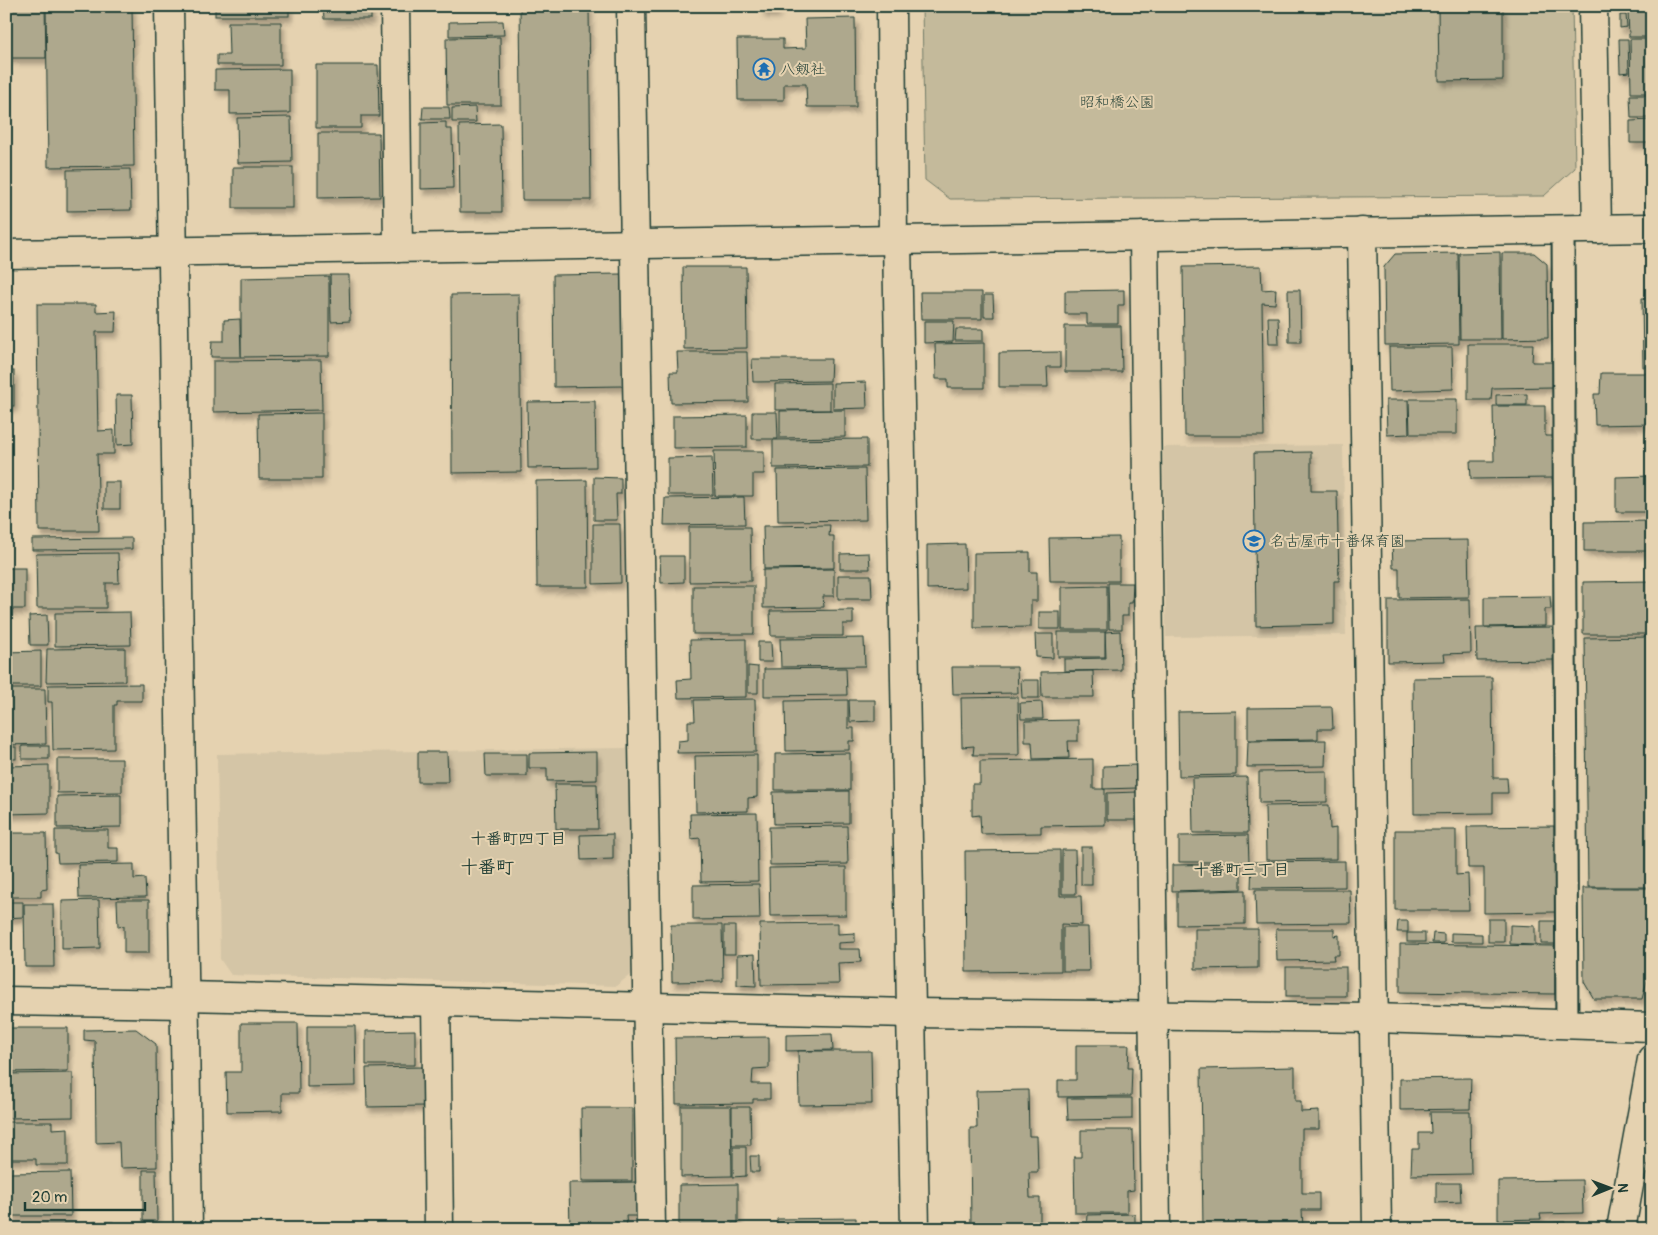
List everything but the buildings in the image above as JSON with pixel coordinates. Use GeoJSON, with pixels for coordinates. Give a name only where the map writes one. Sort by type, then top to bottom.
{"type":"FeatureCollection","features":[{"type":"Feature","properties":{"kind":"street"},"geometry":{"type":"LineString","coordinates":[[169,6],[188,1229]]}},
{"type":"Feature","properties":{"kind":"street"},"geometry":{"type":"LineString","coordinates":[[395,6],[398,248]]}},
{"type":"Feature","properties":{"kind":"street"},"geometry":{"type":"LineString","coordinates":[[631,6],[651,1229]]}},
{"type":"Feature","properties":{"kind":"street"},"geometry":{"type":"LineString","coordinates":[[891,6],[915,1229]]}},
{"type":"Feature","properties":{"kind":"street"},"geometry":{"type":"LineString","coordinates":[[1593,6],[1597,229]]}},
{"type":"Feature","properties":{"kind":"street"},"geometry":{"type":"LineString","coordinates":[[6,254],[1652,228]]}},
{"type":"Feature","properties":{"kind":"street"},"geometry":{"type":"LineString","coordinates":[[1362,232],[1377,1229]]}},
{"type":"Feature","properties":{"kind":"street"},"geometry":{"type":"LineString","coordinates":[[1144,236],[1156,1229]]}},
{"type":"Feature","properties":{"kind":"street"},"geometry":{"type":"LineString","coordinates":[[6,1001],[436,1002],[911,1013],[1374,1018],[1652,1028]]}},
{"type":"Feature","properties":{"kind":"street"},"geometry":{"type":"LineString","coordinates":[[436,1002],[439,1229]]}},
{"type":"Feature","properties":{"kind":"street"},"geometry":{"type":"LineString","coordinates":[[1621,1229],[1652,1059]]}},
{"type":"Feature","properties":{"kind":"lane"},"geometry":{"type":"LineString","coordinates":[[1563,229],[1567,1025]]}},
{"type":"Feature","properties":{"kind":"shaded area","name":"名古屋市十番保育園"},"geometry":{"type":"Polygon","coordinates":[[[1343,445],[1346,635],[1166,637],[1163,447],[1343,445]]]}},
{"type":"Feature","properties":{"kind":"shaded area"},"geometry":{"type":"Polygon","coordinates":[[[630,748],[634,972],[616,986],[231,975],[220,959],[217,754],[630,748]]]}},
{"type":"Feature","properties":{"kind":"green space","name":"昭和橋公園"},"geometry":{"type":"Polygon","coordinates":[[[922,6],[1572,6],[1575,168],[1544,196],[950,199],[925,180],[922,6]]]}},
{"type":"Feature","properties":{"kind":"place","name":"八剱社"},"geometry":{"type":"Point","coordinates":[764,69]}},
{"type":"Feature","properties":{"kind":"place","name":"名古屋市十番保育園"},"geometry":{"type":"Point","coordinates":[1254,541]}},
{"type":"Feature","properties":{"kind":"district","name":"十番町四丁目"},"geometry":{"type":"Point","coordinates":[518,839]}},
{"type":"Feature","properties":{"kind":"district","name":"十番町"},"geometry":{"type":"Point","coordinates":[487,867]}},
{"type":"Feature","properties":{"kind":"district","name":"十番町三丁目"},"geometry":{"type":"Point","coordinates":[1241,870]}}]}
